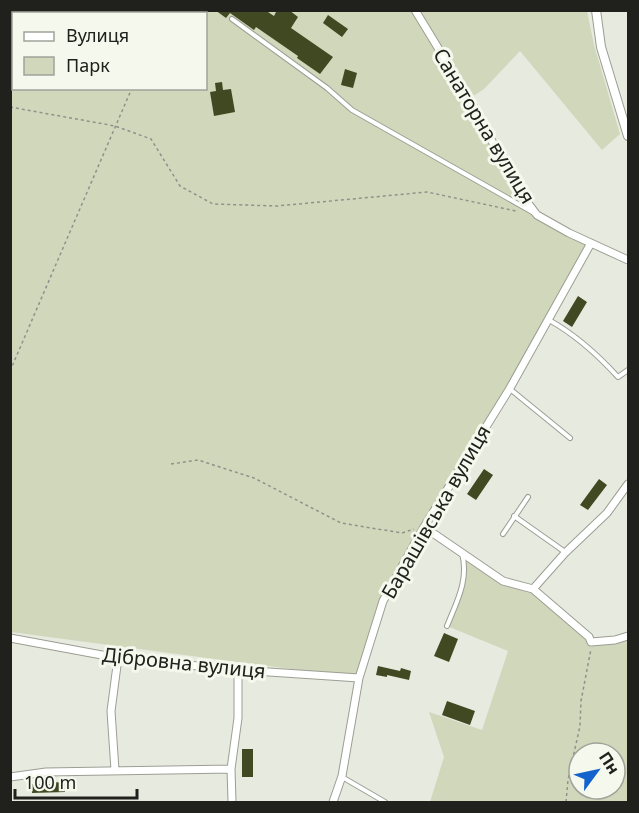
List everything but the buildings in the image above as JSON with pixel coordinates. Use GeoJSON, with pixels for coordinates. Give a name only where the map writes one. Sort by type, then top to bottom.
{"type":"FeatureCollection","features":[{"type":"Feature","properties":{"kind":"street","name":"Санаторна вулиця"},"geometry":{"type":"LineString","coordinates":[[415,10],[477,112],[515,186],[537,215],[628,260]]}},
{"type":"Feature","properties":{"kind":"street"},"geometry":{"type":"LineString","coordinates":[[596,10],[601,47],[628,136]]}},
{"type":"Feature","properties":{"kind":"street","name":"Барашівська вулиця"},"geometry":{"type":"LineString","coordinates":[[333,802],[342,776],[359,678],[383,601],[424,527],[510,388],[591,243]]}},
{"type":"Feature","properties":{"kind":"street"},"geometry":{"type":"LineString","coordinates":[[533,589],[565,553],[607,513],[628,484]]}},
{"type":"Feature","properties":{"kind":"street"},"geometry":{"type":"LineString","coordinates":[[424,527],[503,581],[533,589],[589,637],[591,642],[615,640],[628,636]]}},
{"type":"Feature","properties":{"kind":"street","name":"Дібровна вулиця"},"geometry":{"type":"LineString","coordinates":[[10,638],[118,657],[238,670],[359,678]]}},
{"type":"Feature","properties":{"kind":"street"},"geometry":{"type":"LineString","coordinates":[[115,770],[111,711],[118,657]]}},
{"type":"Feature","properties":{"kind":"street"},"geometry":{"type":"LineString","coordinates":[[232,802],[231,769],[238,718],[238,670]]}},
{"type":"Feature","properties":{"kind":"street"},"geometry":{"type":"LineString","coordinates":[[10,777],[46,772],[231,769]]}},
{"type":"Feature","properties":{"kind":"lane"},"geometry":{"type":"LineString","coordinates":[[232,19],[327,88],[352,110],[537,215]]}},
{"type":"Feature","properties":{"kind":"lane"},"geometry":{"type":"LineString","coordinates":[[549,320],[570,332],[594,351],[618,377],[628,370]]}},
{"type":"Feature","properties":{"kind":"lane"},"geometry":{"type":"LineString","coordinates":[[510,388],[570,438]]}},
{"type":"Feature","properties":{"kind":"lane"},"geometry":{"type":"LineString","coordinates":[[503,534],[528,497]]}},
{"type":"Feature","properties":{"kind":"lane"},"geometry":{"type":"LineString","coordinates":[[514,516],[565,553]]}},
{"type":"Feature","properties":{"kind":"lane"},"geometry":{"type":"LineString","coordinates":[[447,626],[460,594],[465,567],[461,552]]}},
{"type":"Feature","properties":{"kind":"lane"},"geometry":{"type":"LineString","coordinates":[[342,776],[385,802]]}},
{"type":"Feature","properties":{"kind":"path"},"geometry":{"type":"LineString","coordinates":[[10,371],[131,90]]}},
{"type":"Feature","properties":{"kind":"path"},"geometry":{"type":"LineString","coordinates":[[10,107],[115,126],[151,140],[180,186],[213,204],[277,206],[427,192],[515,210]]}},
{"type":"Feature","properties":{"kind":"path"},"geometry":{"type":"LineString","coordinates":[[171,464],[198,460],[255,478],[340,523],[402,533],[424,527]]}},
{"type":"Feature","properties":{"kind":"path"},"geometry":{"type":"LineString","coordinates":[[566,802],[568,780],[580,726],[581,701],[591,642]]}},
{"type":"Feature","properties":{"kind":"green space"},"geometry":{"type":"Polygon","coordinates":[[[10,11],[411,11],[470,102],[515,186],[537,215],[591,243],[383,601],[359,678],[11,632],[10,11]]]}},
{"type":"Feature","properties":{"kind":"green space"},"geometry":{"type":"Polygon","coordinates":[[[415,11],[587,11],[594,45],[620,134],[602,150],[520,51],[484,89],[472,97],[415,11]]]}},
{"type":"Feature","properties":{"kind":"green space"},"geometry":{"type":"Polygon","coordinates":[[[461,552],[503,581],[533,589],[589,637],[601,642],[628,636],[628,802],[430,802],[444,757],[429,712],[482,730],[508,651],[447,626],[460,593],[465,567],[461,552]]]}}]}
